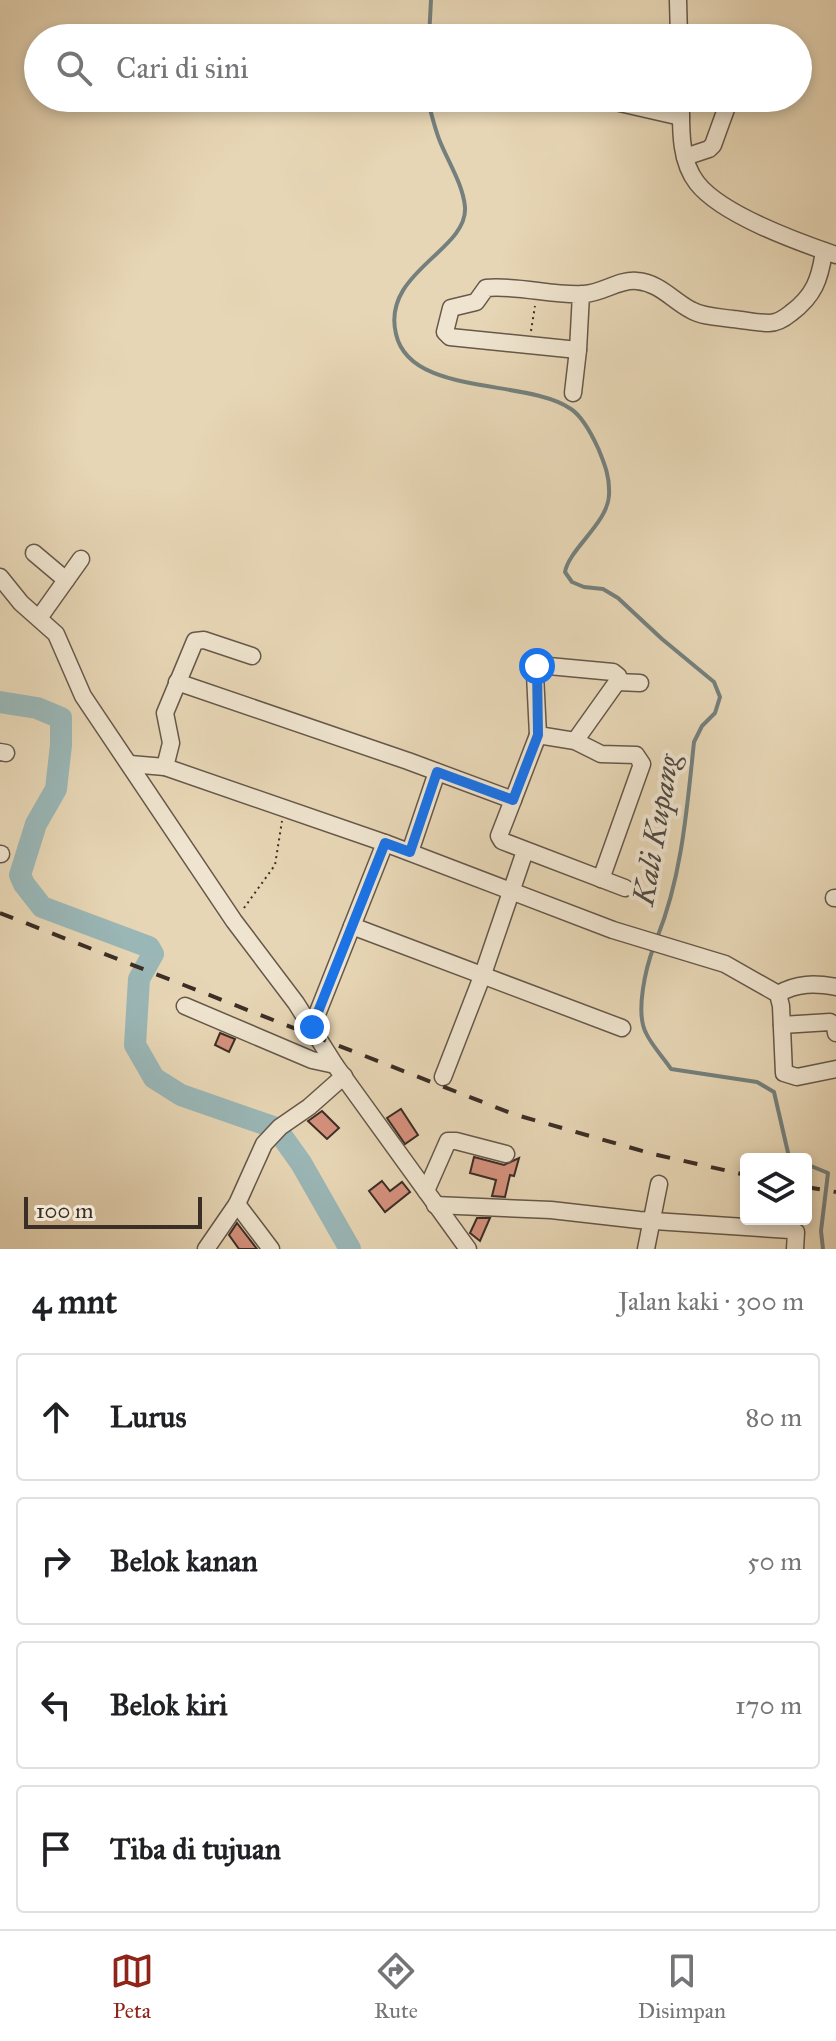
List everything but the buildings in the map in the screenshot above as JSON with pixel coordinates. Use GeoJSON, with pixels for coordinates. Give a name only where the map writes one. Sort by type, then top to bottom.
{"type":"FeatureCollection","features":[{"type":"Feature","properties":{"kind":"street"},"geometry":{"type":"LineString","coordinates":[[678,0],[679,24]]}},
{"type":"Feature","properties":{"kind":"street"},"geometry":{"type":"LineString","coordinates":[[659,112],[681,117]]}},
{"type":"Feature","properties":{"kind":"street"},"geometry":{"type":"LineString","coordinates":[[578,350],[450,337],[445,332],[451,308],[476,302],[486,288],[581,294],[604,291],[624,282],[640,281],[668,293],[692,311],[772,324],[805,303],[815,290],[830,253],[762,225],[712,197],[696,182],[685,157],[681,112]]}},
{"type":"Feature","properties":{"kind":"street"},"geometry":{"type":"LineString","coordinates":[[685,157],[713,145],[725,112]]}},
{"type":"Feature","properties":{"kind":"street"},"geometry":{"type":"LineString","coordinates":[[573,393],[581,294]]}},
{"type":"Feature","properties":{"kind":"street"},"geometry":{"type":"LineString","coordinates":[[34,553],[66,580]]}},
{"type":"Feature","properties":{"kind":"street"},"geometry":{"type":"LineString","coordinates":[[39,618],[81,559]]}},
{"type":"Feature","properties":{"kind":"street"},"geometry":{"type":"LineString","coordinates":[[0,577],[21,603],[56,634],[83,696],[234,921],[312,1027],[430,1198],[470,1249]]}},
{"type":"Feature","properties":{"kind":"street"},"geometry":{"type":"LineString","coordinates":[[165,767],[171,743],[165,713],[195,641],[204,640],[252,656]]}},
{"type":"Feature","properties":{"kind":"street"},"geometry":{"type":"LineString","coordinates":[[575,741],[617,682],[618,676],[606,670],[538,665],[535,674],[538,735],[499,838],[525,851],[625,888]]}},
{"type":"Feature","properties":{"kind":"street"},"geometry":{"type":"LineString","coordinates":[[177,682],[513,800]]}},
{"type":"Feature","properties":{"kind":"street"},"geometry":{"type":"LineString","coordinates":[[617,682],[640,683]]}},
{"type":"Feature","properties":{"kind":"street"},"geometry":{"type":"LineString","coordinates":[[538,735],[575,741],[595,753],[636,755],[642,764],[601,879]]}},
{"type":"Feature","properties":{"kind":"street"},"geometry":{"type":"LineString","coordinates":[[130,764],[165,767],[385,843],[644,939],[736,968],[778,994]]}},
{"type":"Feature","properties":{"kind":"street"},"geometry":{"type":"LineString","coordinates":[[410,852],[437,772]]}},
{"type":"Feature","properties":{"kind":"street"},"geometry":{"type":"LineString","coordinates":[[312,1027],[385,843]]}},
{"type":"Feature","properties":{"kind":"street"},"geometry":{"type":"LineString","coordinates":[[443,1077],[483,974],[525,851]]}},
{"type":"Feature","properties":{"kind":"street"},"geometry":{"type":"LineString","coordinates":[[352,926],[622,1028]]}},
{"type":"Feature","properties":{"kind":"street"},"geometry":{"type":"LineString","coordinates":[[778,994],[800,985],[818,983],[836,987]]}},
{"type":"Feature","properties":{"kind":"street"},"geometry":{"type":"LineString","coordinates":[[778,994],[784,1073],[797,1077],[836,1069]]}},
{"type":"Feature","properties":{"kind":"street"},"geometry":{"type":"LineString","coordinates":[[185,1006],[339,1070]]}},
{"type":"Feature","properties":{"kind":"street"},"geometry":{"type":"LineString","coordinates":[[782,1025],[834,1025]]}},
{"type":"Feature","properties":{"kind":"street"},"geometry":{"type":"LineString","coordinates":[[206,1249],[237,1204],[264,1144],[280,1127],[309,1107],[339,1070]]}},
{"type":"Feature","properties":{"kind":"street"},"geometry":{"type":"LineString","coordinates":[[430,1198],[448,1141],[506,1154]]}},
{"type":"Feature","properties":{"kind":"street"},"geometry":{"type":"LineString","coordinates":[[646,1249],[659,1184]]}},
{"type":"Feature","properties":{"kind":"street"},"geometry":{"type":"LineString","coordinates":[[430,1198],[651,1221],[790,1230],[796,1232],[795,1249]]}},
{"type":"Feature","properties":{"kind":"street"},"geometry":{"type":"LineString","coordinates":[[237,1204],[271,1249]]}},
{"type":"Feature","properties":{"kind":"path"},"geometry":{"type":"LineString","coordinates":[[529,344],[538,290]]}},
{"type":"Feature","properties":{"kind":"path"},"geometry":{"type":"LineString","coordinates":[[234,921],[275,865],[286,809]]}},
{"type":"Feature","properties":{"kind":"waterway","name":"Kali Kupang"},"geometry":{"type":"LineString","coordinates":[[430,24],[431,0]]}},
{"type":"Feature","properties":{"kind":"waterway","name":"Kali Kupang"},"geometry":{"type":"LineString","coordinates":[[431,112],[465,207],[462,223],[453,237],[412,278],[401,294],[395,313],[396,334],[406,354],[423,368],[472,384],[551,399],[571,409],[579,417],[603,460],[609,495],[602,516],[573,554],[565,572],[572,582],[603,589],[618,598],[714,682],[720,697],[715,713],[702,726],[694,742],[678,866],[657,938]]}},
{"type":"Feature","properties":{"kind":"waterway"},"geometry":{"type":"LineString","coordinates":[[0,702],[37,708],[61,718],[56,789],[36,824],[20,875],[24,884],[42,907],[149,947],[153,954],[139,979],[135,1045],[154,1078],[181,1095],[276,1128],[301,1163],[350,1249]]}},
{"type":"Feature","properties":{"kind":"waterway","name":"Kali Kupang"},"geometry":{"type":"LineString","coordinates":[[654,946],[645,977],[641,1014],[651,1043],[671,1069],[757,1082],[774,1092],[788,1153]]}},
{"type":"Feature","properties":{"kind":"waterway","name":"Kali Kupang"},"geometry":{"type":"LineString","coordinates":[[812,1166],[828,1173],[821,1231],[823,1249]]}},
{"type":"Feature","properties":{"kind":"railway"},"geometry":{"type":"LineString","coordinates":[[0,913],[513,1114],[653,1154],[740,1174]]}},
{"type":"Feature","properties":{"kind":"railway"},"geometry":{"type":"LineString","coordinates":[[812,1188],[836,1192]]}},
{"type":"Feature","properties":{"kind":"route"},"geometry":{"type":"LineString","coordinates":[[312,1027],[385,843],[410,852],[437,772],[513,800],[538,735],[537,666]]}}]}
